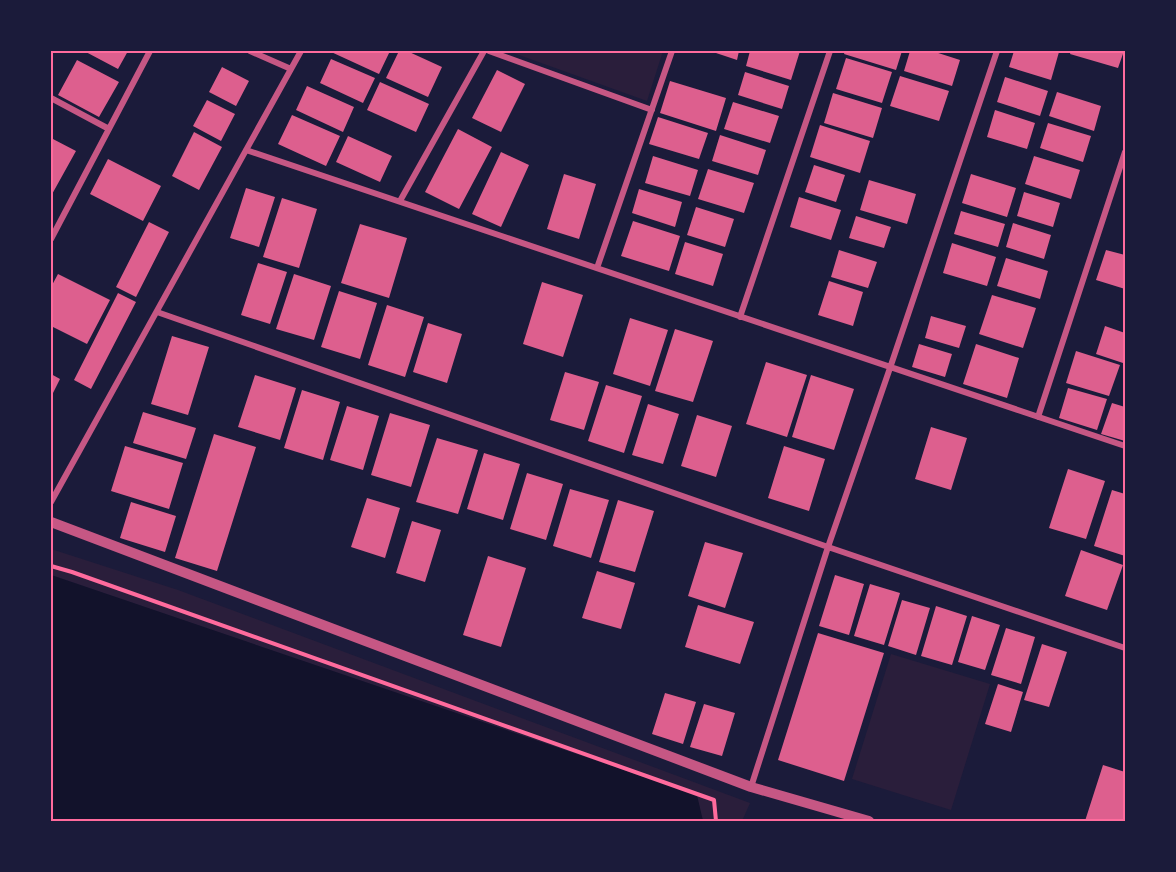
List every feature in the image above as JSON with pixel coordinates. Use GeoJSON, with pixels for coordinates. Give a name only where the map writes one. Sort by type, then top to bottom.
{"type":"FeatureCollection","features":[{"type":"Feature","properties":{"kind":"street"},"geometry":{"type":"LineString","coordinates":[[51,239],[150,51]]}},
{"type":"Feature","properties":{"kind":"street"},"geometry":{"type":"LineString","coordinates":[[249,51],[291,69]]}},
{"type":"Feature","properties":{"kind":"street"},"geometry":{"type":"LineString","coordinates":[[51,502],[301,51]]}},
{"type":"Feature","properties":{"kind":"street"},"geometry":{"type":"LineString","coordinates":[[400,201],[484,51]]}},
{"type":"Feature","properties":{"kind":"street"},"geometry":{"type":"LineString","coordinates":[[489,51],[652,111]]}},
{"type":"Feature","properties":{"kind":"street"},"geometry":{"type":"LineString","coordinates":[[597,268],[672,51]]}},
{"type":"Feature","properties":{"kind":"street"},"geometry":{"type":"LineString","coordinates":[[740,316],[830,51]]}},
{"type":"Feature","properties":{"kind":"street"},"geometry":{"type":"LineString","coordinates":[[751,787],[828,547],[997,51]]}},
{"type":"Feature","properties":{"kind":"street"},"geometry":{"type":"LineString","coordinates":[[51,98],[109,129]]}},
{"type":"Feature","properties":{"kind":"street"},"geometry":{"type":"LineString","coordinates":[[246,150],[1125,447]]}},
{"type":"Feature","properties":{"kind":"street"},"geometry":{"type":"LineString","coordinates":[[1038,417],[1125,152]]}},
{"type":"Feature","properties":{"kind":"street"},"geometry":{"type":"LineString","coordinates":[[157,312],[828,547],[1125,648]]}},
{"type":"Feature","properties":{"kind":"street"},"geometry":{"type":"LineString","coordinates":[[51,522],[751,787],[869,821]]}},
{"type":"Feature","properties":{"kind":"path"},"geometry":{"type":"LineString","coordinates":[[51,566],[714,800],[716,821]]}},
{"type":"Feature","properties":{"kind":"shaded area"},"geometry":{"type":"Polygon","coordinates":[[[508,51],[663,51],[647,101],[508,51]]]}},
{"type":"Feature","properties":{"kind":"shaded area"},"geometry":{"type":"Polygon","coordinates":[[[51,549],[178,590],[750,803],[742,821],[703,821],[696,795],[51,575],[51,549]]]}},
{"type":"Feature","properties":{"kind":"shaded area"},"geometry":{"type":"Polygon","coordinates":[[[51,575],[697,795],[703,821],[51,821],[51,575]]]}},
{"type":"Feature","properties":{"kind":"shaded area"},"geometry":{"type":"Polygon","coordinates":[[[891,654],[990,684],[951,810],[852,779],[891,654]]]}},
{"type":"Feature","properties":{"kind":"building"},"geometry":{"type":"Polygon","coordinates":[[[84,51],[128,51],[118,69],[84,51]]]}},
{"type":"Feature","properties":{"kind":"building"},"geometry":{"type":"Polygon","coordinates":[[[329,51],[390,51],[379,74],[329,51]]]}},
{"type":"Feature","properties":{"kind":"building"},"geometry":{"type":"Polygon","coordinates":[[[399,51],[407,51],[442,67],[428,97],[386,78],[399,51]]]}},
{"type":"Feature","properties":{"kind":"building"},"geometry":{"type":"Polygon","coordinates":[[[710,51],[739,51],[737,60],[710,51]]]}},
{"type":"Feature","properties":{"kind":"building"},"geometry":{"type":"Polygon","coordinates":[[[750,51],[800,51],[791,80],[746,66],[750,51]]]}},
{"type":"Feature","properties":{"kind":"building"},"geometry":{"type":"Polygon","coordinates":[[[845,51],[902,51],[896,70],[844,54],[845,51]]]}},
{"type":"Feature","properties":{"kind":"building"},"geometry":{"type":"Polygon","coordinates":[[[910,51],[932,51],[960,60],[952,86],[904,71],[910,51]]]}},
{"type":"Feature","properties":{"kind":"building"},"geometry":{"type":"Polygon","coordinates":[[[1014,51],[1059,52],[1051,80],[1009,67],[1014,51]]]}},
{"type":"Feature","properties":{"kind":"building"},"geometry":{"type":"Polygon","coordinates":[[[1071,51],[1124,51],[1118,68],[1070,54],[1071,51]]]}},
{"type":"Feature","properties":{"kind":"building"},"geometry":{"type":"Polygon","coordinates":[[[846,58],[892,72],[882,103],[836,89],[846,58]]]}},
{"type":"Feature","properties":{"kind":"building"},"geometry":{"type":"Polygon","coordinates":[[[331,59],[375,78],[363,103],[320,83],[331,59]]]}},
{"type":"Feature","properties":{"kind":"building"},"geometry":{"type":"Polygon","coordinates":[[[77,60],[119,82],[99,117],[58,95],[77,60]]]}},
{"type":"Feature","properties":{"kind":"building"},"geometry":{"type":"Polygon","coordinates":[[[222,67],[249,81],[236,106],[209,92],[222,67]]]}},
{"type":"Feature","properties":{"kind":"building"},"geometry":{"type":"Polygon","coordinates":[[[497,70],[525,84],[501,132],[472,118],[497,70]]]}},
{"type":"Feature","properties":{"kind":"building"},"geometry":{"type":"Polygon","coordinates":[[[745,72],[789,86],[782,109],[738,95],[745,72]]]}},
{"type":"Feature","properties":{"kind":"building"},"geometry":{"type":"Polygon","coordinates":[[[900,76],[949,91],[939,121],[890,106],[900,76]]]}},
{"type":"Feature","properties":{"kind":"building"},"geometry":{"type":"Polygon","coordinates":[[[1005,77],[1048,91],[1040,116],[997,102],[1005,77]]]}},
{"type":"Feature","properties":{"kind":"building"},"geometry":{"type":"Polygon","coordinates":[[[670,81],[726,98],[716,131],[660,113],[670,81]]]}},
{"type":"Feature","properties":{"kind":"building"},"geometry":{"type":"Polygon","coordinates":[[[380,82],[429,104],[416,132],[367,110],[380,82]]]}},
{"type":"Feature","properties":{"kind":"building"},"geometry":{"type":"Polygon","coordinates":[[[307,86],[354,107],[343,132],[296,110],[307,86]]]}},
{"type":"Feature","properties":{"kind":"building"},"geometry":{"type":"Polygon","coordinates":[[[1057,92],[1101,106],[1094,131],[1049,116],[1057,92]]]}},
{"type":"Feature","properties":{"kind":"building"},"geometry":{"type":"Polygon","coordinates":[[[833,93],[882,108],[873,138],[824,123],[833,93]]]}},
{"type":"Feature","properties":{"kind":"building"},"geometry":{"type":"Polygon","coordinates":[[[207,100],[235,114],[221,141],[193,126],[207,100]]]}},
{"type":"Feature","properties":{"kind":"building"},"geometry":{"type":"Polygon","coordinates":[[[733,102],[779,116],[770,143],[724,129],[733,102]]]}},
{"type":"Feature","properties":{"kind":"building"},"geometry":{"type":"Polygon","coordinates":[[[995,110],[1035,123],[1027,149],[987,137],[995,110]]]}},
{"type":"Feature","properties":{"kind":"building"},"geometry":{"type":"Polygon","coordinates":[[[292,115],[340,136],[326,166],[278,144],[292,115]]]}},
{"type":"Feature","properties":{"kind":"building"},"geometry":{"type":"Polygon","coordinates":[[[658,117],[708,133],[699,159],[649,144],[658,117]]]}},
{"type":"Feature","properties":{"kind":"building"},"geometry":{"type":"Polygon","coordinates":[[[1048,123],[1091,136],[1083,162],[1040,148],[1048,123]]]}},
{"type":"Feature","properties":{"kind":"building"},"geometry":{"type":"Polygon","coordinates":[[[820,125],[870,141],[860,173],[810,157],[820,125]]]}},
{"type":"Feature","properties":{"kind":"building"},"geometry":{"type":"Polygon","coordinates":[[[458,129],[492,147],[459,209],[425,192],[458,129]]]}},
{"type":"Feature","properties":{"kind":"building"},"geometry":{"type":"Polygon","coordinates":[[[194,132],[222,147],[199,190],[172,176],[194,132]]]}},
{"type":"Feature","properties":{"kind":"building"},"geometry":{"type":"Polygon","coordinates":[[[720,135],[766,150],[758,175],[712,161],[720,135]]]}},
{"type":"Feature","properties":{"kind":"building"},"geometry":{"type":"Polygon","coordinates":[[[348,136],[392,156],[380,182],[336,162],[348,136]]]}},
{"type":"Feature","properties":{"kind":"building"},"geometry":{"type":"Polygon","coordinates":[[[51,138],[76,151],[51,196],[51,138]]]}},
{"type":"Feature","properties":{"kind":"building"},"geometry":{"type":"Polygon","coordinates":[[[501,152],[529,165],[501,227],[472,214],[501,152]]]}},
{"type":"Feature","properties":{"kind":"building"},"geometry":{"type":"Polygon","coordinates":[[[653,156],[698,170],[690,196],[645,183],[653,156]]]}},
{"type":"Feature","properties":{"kind":"building"},"geometry":{"type":"Polygon","coordinates":[[[1034,156],[1080,170],[1071,199],[1025,184],[1034,156]]]}},
{"type":"Feature","properties":{"kind":"building"},"geometry":{"type":"Polygon","coordinates":[[[108,159],[161,186],[143,221],[90,194],[108,159]]]}},
{"type":"Feature","properties":{"kind":"building"},"geometry":{"type":"Polygon","coordinates":[[[814,165],[845,175],[836,202],[805,192],[814,165]]]}},
{"type":"Feature","properties":{"kind":"building"},"geometry":{"type":"Polygon","coordinates":[[[708,169],[754,183],[744,213],[698,199],[708,169]]]}},
{"type":"Feature","properties":{"kind":"building"},"geometry":{"type":"Polygon","coordinates":[[[564,174],[596,184],[579,239],[547,229],[564,174]]]}},
{"type":"Feature","properties":{"kind":"building"},"geometry":{"type":"Polygon","coordinates":[[[971,174],[1016,188],[1007,217],[962,203],[971,174]]]}},
{"type":"Feature","properties":{"kind":"building"},"geometry":{"type":"Polygon","coordinates":[[[869,180],[916,194],[907,224],[860,210],[869,180]]]}},
{"type":"Feature","properties":{"kind":"building"},"geometry":{"type":"Polygon","coordinates":[[[246,188],[275,197],[259,247],[230,238],[246,188]]]}},
{"type":"Feature","properties":{"kind":"building"},"geometry":{"type":"Polygon","coordinates":[[[639,189],[682,202],[675,227],[632,213],[639,189]]]}},
{"type":"Feature","properties":{"kind":"building"},"geometry":{"type":"Polygon","coordinates":[[[1024,192],[1060,203],[1053,227],[1017,216],[1024,192]]]}},
{"type":"Feature","properties":{"kind":"building"},"geometry":{"type":"Polygon","coordinates":[[[799,197],[841,210],[831,240],[790,227],[799,197]]]}},
{"type":"Feature","properties":{"kind":"building"},"geometry":{"type":"Polygon","coordinates":[[[282,198],[317,209],[299,268],[263,257],[282,198]]]}},
{"type":"Feature","properties":{"kind":"building"},"geometry":{"type":"Polygon","coordinates":[[[696,207],[734,219],[725,247],[687,235],[696,207]]]}},
{"type":"Feature","properties":{"kind":"building"},"geometry":{"type":"Polygon","coordinates":[[[961,211],[1005,224],[998,247],[954,234],[961,211]]]}},
{"type":"Feature","properties":{"kind":"building"},"geometry":{"type":"Polygon","coordinates":[[[856,216],[891,227],[884,248],[849,238],[856,216]]]}},
{"type":"Feature","properties":{"kind":"building"},"geometry":{"type":"Polygon","coordinates":[[[633,221],[680,236],[669,271],[621,256],[633,221]]]}},
{"type":"Feature","properties":{"kind":"building"},"geometry":{"type":"Polygon","coordinates":[[[149,222],[169,232],[136,297],[116,287],[149,222]]]}},
{"type":"Feature","properties":{"kind":"building"},"geometry":{"type":"Polygon","coordinates":[[[1013,223],[1051,235],[1044,259],[1006,247],[1013,223]]]}},
{"type":"Feature","properties":{"kind":"building"},"geometry":{"type":"Polygon","coordinates":[[[360,224],[407,238],[389,298],[341,283],[360,224]]]}},
{"type":"Feature","properties":{"kind":"building"},"geometry":{"type":"Polygon","coordinates":[[[685,242],[723,254],[713,286],[675,274],[685,242]]]}},
{"type":"Feature","properties":{"kind":"building"},"geometry":{"type":"Polygon","coordinates":[[[952,243],[996,257],[987,286],[943,273],[952,243]]]}},
{"type":"Feature","properties":{"kind":"building"},"geometry":{"type":"Polygon","coordinates":[[[839,250],[877,262],[868,288],[831,277],[839,250]]]}},
{"type":"Feature","properties":{"kind":"building"},"geometry":{"type":"Polygon","coordinates":[[[1106,250],[1125,255],[1125,289],[1096,280],[1106,250]]]}},
{"type":"Feature","properties":{"kind":"building"},"geometry":{"type":"Polygon","coordinates":[[[1006,258],[1048,271],[1040,299],[997,286],[1006,258]]]}},
{"type":"Feature","properties":{"kind":"building"},"geometry":{"type":"Polygon","coordinates":[[[258,263],[287,272],[270,324],[241,315],[258,263]]]}},
{"type":"Feature","properties":{"kind":"building"},"geometry":{"type":"Polygon","coordinates":[[[58,274],[110,300],[87,344],[51,326],[51,287],[58,274]]]}},
{"type":"Feature","properties":{"kind":"building"},"geometry":{"type":"Polygon","coordinates":[[[294,274],[331,286],[314,340],[276,329],[294,274]]]}},
{"type":"Feature","properties":{"kind":"building"},"geometry":{"type":"Polygon","coordinates":[[[829,281],[863,292],[853,326],[818,315],[829,281]]]}},
{"type":"Feature","properties":{"kind":"building"},"geometry":{"type":"Polygon","coordinates":[[[542,282],[583,295],[563,357],[523,344],[542,282]]]}},
{"type":"Feature","properties":{"kind":"building"},"geometry":{"type":"Polygon","coordinates":[[[339,291],[377,303],[360,359],[321,347],[339,291]]]}},
{"type":"Feature","properties":{"kind":"building"},"geometry":{"type":"Polygon","coordinates":[[[118,293],[136,302],[91,389],[74,380],[118,293]]]}},
{"type":"Feature","properties":{"kind":"building"},"geometry":{"type":"Polygon","coordinates":[[[992,295],[1036,308],[1023,348],[979,334],[992,295]]]}},
{"type":"Feature","properties":{"kind":"building"},"geometry":{"type":"Polygon","coordinates":[[[387,305],[424,317],[405,377],[368,365],[387,305]]]}},
{"type":"Feature","properties":{"kind":"building"},"geometry":{"type":"Polygon","coordinates":[[[931,316],[966,326],[959,348],[925,338],[931,316]]]}},
{"type":"Feature","properties":{"kind":"building"},"geometry":{"type":"Polygon","coordinates":[[[630,318],[668,330],[650,386],[613,374],[630,318]]]}},
{"type":"Feature","properties":{"kind":"building"},"geometry":{"type":"Polygon","coordinates":[[[428,323],[462,334],[447,383],[413,372],[428,323]]]}},
{"type":"Feature","properties":{"kind":"building"},"geometry":{"type":"Polygon","coordinates":[[[1105,326],[1125,333],[1123,363],[1096,354],[1105,326]]]}},
{"type":"Feature","properties":{"kind":"building"},"geometry":{"type":"Polygon","coordinates":[[[675,329],[713,341],[693,402],[655,391],[675,329]]]}},
{"type":"Feature","properties":{"kind":"building"},"geometry":{"type":"Polygon","coordinates":[[[172,336],[209,347],[188,415],[151,404],[172,336]]]}},
{"type":"Feature","properties":{"kind":"building"},"geometry":{"type":"Polygon","coordinates":[[[919,344],[952,354],[945,377],[912,367],[919,344]]]}},
{"type":"Feature","properties":{"kind":"building"},"geometry":{"type":"Polygon","coordinates":[[[976,344],[1019,358],[1007,398],[963,384],[976,344]]]}},
{"type":"Feature","properties":{"kind":"building"},"geometry":{"type":"Polygon","coordinates":[[[1076,351],[1120,365],[1109,396],[1066,383],[1076,351]]]}},
{"type":"Feature","properties":{"kind":"building"},"geometry":{"type":"Polygon","coordinates":[[[766,362],[807,375],[787,437],[746,424],[766,362]]]}},
{"type":"Feature","properties":{"kind":"building"},"geometry":{"type":"Polygon","coordinates":[[[565,372],[599,382],[584,430],[550,420],[565,372]]]}},
{"type":"Feature","properties":{"kind":"building"},"geometry":{"type":"Polygon","coordinates":[[[51,374],[60,379],[51,397],[51,374]]]}},
{"type":"Feature","properties":{"kind":"building"},"geometry":{"type":"Polygon","coordinates":[[[255,375],[296,388],[280,440],[238,427],[255,375]]]}},
{"type":"Feature","properties":{"kind":"building"},"geometry":{"type":"Polygon","coordinates":[[[811,375],[854,389],[834,450],[792,437],[811,375]]]}},
{"type":"Feature","properties":{"kind":"building"},"geometry":{"type":"Polygon","coordinates":[[[606,385],[642,396],[624,453],[588,441],[606,385]]]}},
{"type":"Feature","properties":{"kind":"building"},"geometry":{"type":"Polygon","coordinates":[[[1068,388],[1107,399],[1097,430],[1059,418],[1068,388]]]}},
{"type":"Feature","properties":{"kind":"building"},"geometry":{"type":"Polygon","coordinates":[[[302,390],[340,402],[323,460],[284,448],[302,390]]]}},
{"type":"Feature","properties":{"kind":"building"},"geometry":{"type":"Polygon","coordinates":[[[1112,403],[1125,407],[1125,441],[1101,434],[1112,403]]]}},
{"type":"Feature","properties":{"kind":"building"},"geometry":{"type":"Polygon","coordinates":[[[648,404],[679,414],[663,464],[632,455],[648,404]]]}},
{"type":"Feature","properties":{"kind":"building"},"geometry":{"type":"Polygon","coordinates":[[[347,406],[379,416],[363,470],[330,460],[347,406]]]}},
{"type":"Feature","properties":{"kind":"building"},"geometry":{"type":"Polygon","coordinates":[[[143,412],[196,428],[186,459],[133,443],[143,412]]]}},
{"type":"Feature","properties":{"kind":"building"},"geometry":{"type":"Polygon","coordinates":[[[390,413],[430,425],[411,487],[371,475],[390,413]]]}},
{"type":"Feature","properties":{"kind":"building"},"geometry":{"type":"Polygon","coordinates":[[[697,415],[732,426],[716,477],[681,466],[697,415]]]}},
{"type":"Feature","properties":{"kind":"building"},"geometry":{"type":"Polygon","coordinates":[[[931,427],[967,438],[951,490],[915,479],[931,427]]]}},
{"type":"Feature","properties":{"kind":"building"},"geometry":{"type":"Polygon","coordinates":[[[214,434],[256,447],[217,571],[175,558],[214,434]]]}},
{"type":"Feature","properties":{"kind":"building"},"geometry":{"type":"Polygon","coordinates":[[[437,438],[478,450],[458,514],[416,502],[437,438]]]}},
{"type":"Feature","properties":{"kind":"building"},"geometry":{"type":"Polygon","coordinates":[[[125,446],[183,463],[169,509],[111,491],[125,446]]]}},
{"type":"Feature","properties":{"kind":"building"},"geometry":{"type":"Polygon","coordinates":[[[784,446],[825,459],[809,511],[768,498],[784,446]]]}},
{"type":"Feature","properties":{"kind":"building"},"geometry":{"type":"Polygon","coordinates":[[[484,453],[520,464],[503,520],[467,509],[484,453]]]}},
{"type":"Feature","properties":{"kind":"building"},"geometry":{"type":"Polygon","coordinates":[[[1068,469],[1105,481],[1086,539],[1049,528],[1068,469]]]}},
{"type":"Feature","properties":{"kind":"building"},"geometry":{"type":"Polygon","coordinates":[[[527,473],[563,484],[546,540],[510,529],[527,473]]]}},
{"type":"Feature","properties":{"kind":"building"},"geometry":{"type":"Polygon","coordinates":[[[570,489],[609,500],[591,558],[553,546],[570,489]]]}},
{"type":"Feature","properties":{"kind":"building"},"geometry":{"type":"Polygon","coordinates":[[[1112,490],[1125,494],[1125,556],[1094,546],[1112,490]]]}},
{"type":"Feature","properties":{"kind":"building"},"geometry":{"type":"Polygon","coordinates":[[[367,498],[400,508],[385,558],[351,547],[367,498]]]}},
{"type":"Feature","properties":{"kind":"building"},"geometry":{"type":"Polygon","coordinates":[[[618,500],[654,511],[635,572],[599,562],[618,500]]]}},
{"type":"Feature","properties":{"kind":"building"},"geometry":{"type":"Polygon","coordinates":[[[131,502],[176,516],[165,552],[120,538],[131,502]]]}},
{"type":"Feature","properties":{"kind":"building"},"geometry":{"type":"Polygon","coordinates":[[[412,521],[441,530],[425,582],[396,573],[412,521]]]}},
{"type":"Feature","properties":{"kind":"building"},"geometry":{"type":"Polygon","coordinates":[[[705,542],[743,553],[725,608],[688,596],[705,542]]]}},
{"type":"Feature","properties":{"kind":"building"},"geometry":{"type":"Polygon","coordinates":[[[1081,550],[1123,565],[1107,610],[1065,596],[1081,550]]]}},
{"type":"Feature","properties":{"kind":"building"},"geometry":{"type":"Polygon","coordinates":[[[488,556],[526,568],[501,647],[463,635],[488,556]]]}},
{"type":"Feature","properties":{"kind":"building"},"geometry":{"type":"Polygon","coordinates":[[[597,571],[635,583],[621,629],[582,618],[597,571]]]}},
{"type":"Feature","properties":{"kind":"building"},"geometry":{"type":"Polygon","coordinates":[[[835,575],[864,584],[849,635],[819,626],[835,575]]]}},
{"type":"Feature","properties":{"kind":"building"},"geometry":{"type":"Polygon","coordinates":[[[870,584],[900,593],[884,645],[854,636],[870,584]]]}},
{"type":"Feature","properties":{"kind":"building"},"geometry":{"type":"Polygon","coordinates":[[[902,600],[930,608],[916,655],[888,646],[902,600]]]}},
{"type":"Feature","properties":{"kind":"building"},"geometry":{"type":"Polygon","coordinates":[[[698,605],[754,622],[740,664],[685,647],[698,605]]]}},
{"type":"Feature","properties":{"kind":"building"},"geometry":{"type":"Polygon","coordinates":[[[936,606],[967,616],[952,665],[921,656],[936,606]]]}},
{"type":"Feature","properties":{"kind":"building"},"geometry":{"type":"Polygon","coordinates":[[[972,616],[1000,625],[985,670],[958,662],[972,616]]]}},
{"type":"Feature","properties":{"kind":"building"},"geometry":{"type":"Polygon","coordinates":[[[1006,628],[1035,637],[1021,684],[991,675],[1006,628]]]}},
{"type":"Feature","properties":{"kind":"building"},"geometry":{"type":"Polygon","coordinates":[[[818,633],[884,653],[844,781],[778,760],[818,633]]]}},
{"type":"Feature","properties":{"kind":"building"},"geometry":{"type":"Polygon","coordinates":[[[1042,644],[1067,652],[1049,707],[1024,700],[1042,644]]]}},
{"type":"Feature","properties":{"kind":"building"},"geometry":{"type":"Polygon","coordinates":[[[998,684],[1023,692],[1011,732],[985,724],[998,684]]]}},
{"type":"Feature","properties":{"kind":"building"},"geometry":{"type":"Polygon","coordinates":[[[665,693],[696,702],[683,744],[652,734],[665,693]]]}},
{"type":"Feature","properties":{"kind":"building"},"geometry":{"type":"Polygon","coordinates":[[[704,704],[735,713],[722,756],[690,747],[704,704]]]}},
{"type":"Feature","properties":{"kind":"building"},"geometry":{"type":"Polygon","coordinates":[[[1103,765],[1125,772],[1125,821],[1085,821],[1103,765]]]}}]}
